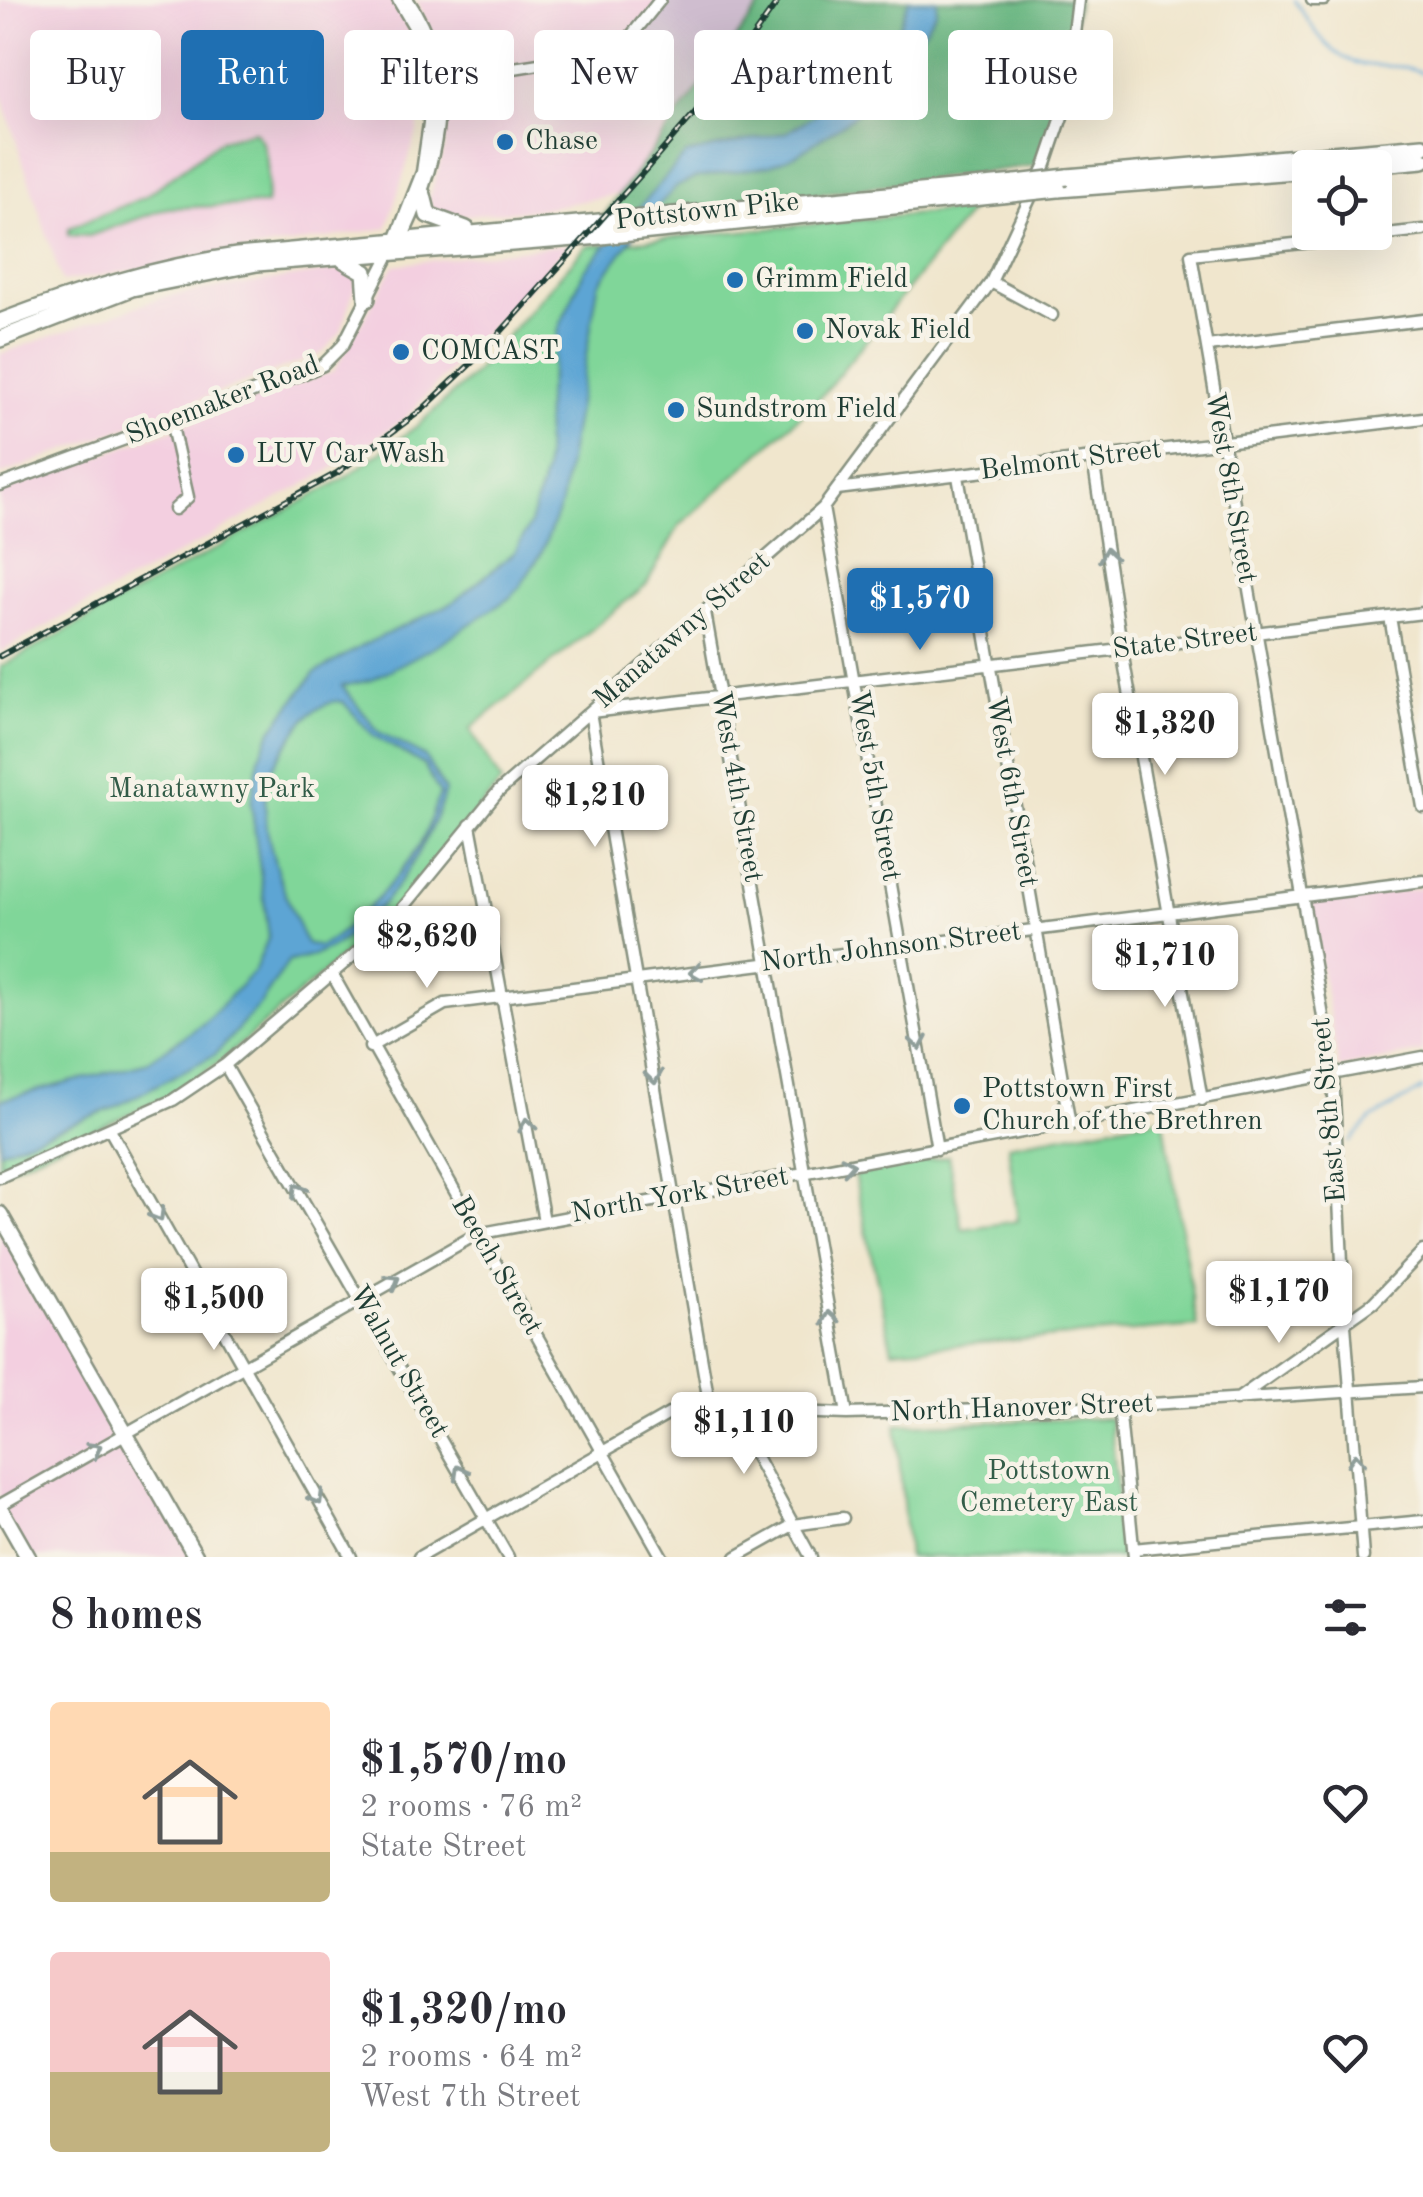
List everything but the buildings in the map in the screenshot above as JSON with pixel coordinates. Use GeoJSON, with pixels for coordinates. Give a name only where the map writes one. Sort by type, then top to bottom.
{"type":"FeatureCollection","features":[{"type":"Feature","properties":{"kind":"highway","name":"Pottstown Pike"},"geometry":{"type":"LineString","coordinates":[[0,339],[132,288],[257,264],[335,258],[396,244],[600,236],[1423,146]]}},
{"type":"Feature","properties":{"kind":"highway"},"geometry":{"type":"LineString","coordinates":[[1392,163],[1423,160]]}},
{"type":"Feature","properties":{"kind":"highway","name":"Pottstown Pike"},"geometry":{"type":"LineString","coordinates":[[1062,183],[1292,171]]}},
{"type":"Feature","properties":{"kind":"highway","name":"Pottstown Pike"},"geometry":{"type":"LineString","coordinates":[[0,322],[101,285],[169,266],[764,205],[1013,188]]}},
{"type":"Feature","properties":{"kind":"highway"},"geometry":{"type":"LineString","coordinates":[[422,194],[423,208],[436,222],[480,233]]}},
{"type":"Feature","properties":{"kind":"highway"},"geometry":{"type":"LineString","coordinates":[[335,258],[354,262],[365,272],[367,298]]}},
{"type":"Feature","properties":{"kind":"main road"},"geometry":{"type":"LineString","coordinates":[[0,1214],[196,1557]]}},
{"type":"Feature","properties":{"kind":"main road"},"geometry":{"type":"LineString","coordinates":[[0,1506],[28,1557]]}},
{"type":"Feature","properties":{"kind":"street","name":"Shoemaker Road"},"geometry":{"type":"LineString","coordinates":[[398,0],[415,30]]}},
{"type":"Feature","properties":{"kind":"street","name":"Shoemaker Road"},"geometry":{"type":"LineString","coordinates":[[408,0],[424,30]]}},
{"type":"Feature","properties":{"kind":"street"},"geometry":{"type":"LineString","coordinates":[[514,67],[612,50],[634,36],[660,0]]}},
{"type":"Feature","properties":{"kind":"street","name":"Manatawny Street"},"geometry":{"type":"LineString","coordinates":[[0,1177],[173,1100],[225,1066],[404,908],[498,792],[823,508],[991,282],[1046,164],[1064,108],[1078,0]]}},
{"type":"Feature","properties":{"kind":"street"},"geometry":{"type":"LineString","coordinates":[[1312,0],[1324,0]]}},
{"type":"Feature","properties":{"kind":"street","name":"Shoemaker Road"},"geometry":{"type":"LineString","coordinates":[[396,244],[422,172],[431,120]]}},
{"type":"Feature","properties":{"kind":"street","name":"Shoemaker Road"},"geometry":{"type":"LineString","coordinates":[[0,485],[323,365],[343,345],[422,194],[436,149],[436,120]]}},
{"type":"Feature","properties":{"kind":"street","name":"West 8th Street"},"geometry":{"type":"LineString","coordinates":[[1302,897],[1191,255],[1423,230]]}},
{"type":"Feature","properties":{"kind":"street"},"geometry":{"type":"LineString","coordinates":[[991,282],[1052,315]]}},
{"type":"Feature","properties":{"kind":"street"},"geometry":{"type":"LineString","coordinates":[[1207,346],[1423,320]]}},
{"type":"Feature","properties":{"kind":"street","name":"Belmont Street"},"geometry":{"type":"LineString","coordinates":[[837,489],[1423,418]]}},
{"type":"Feature","properties":{"kind":"street"},"geometry":{"type":"LineString","coordinates":[[171,422],[188,497],[175,509]]}},
{"type":"Feature","properties":{"kind":"street"},"geometry":{"type":"LineString","coordinates":[[1093,458],[1122,651],[1202,1100]]}},
{"type":"Feature","properties":{"kind":"street","name":"West 6th Street"},"geometry":{"type":"LineString","coordinates":[[958,476],[1070,1125]]}},
{"type":"Feature","properties":{"kind":"street","name":"West 5th Street"},"geometry":{"type":"LineString","coordinates":[[823,508],[937,1149]]}},
{"type":"Feature","properties":{"kind":"street","name":"West 4th Street"},"geometry":{"type":"LineString","coordinates":[[706,612],[847,1414]]}},
{"type":"Feature","properties":{"kind":"street","name":"State Street"},"geometry":{"type":"LineString","coordinates":[[590,712],[1423,613]]}},
{"type":"Feature","properties":{"kind":"street"},"geometry":{"type":"LineString","coordinates":[[1390,617],[1423,807]]}},
{"type":"Feature","properties":{"kind":"street"},"geometry":{"type":"LineString","coordinates":[[590,712],[640,980],[710,1408]]}},
{"type":"Feature","properties":{"kind":"street"},"geometry":{"type":"LineString","coordinates":[[470,825],[544,1221]]}},
{"type":"Feature","properties":{"kind":"street","name":"North Johnson Street"},"geometry":{"type":"LineString","coordinates":[[370,1047],[445,1004],[1423,881]]}},
{"type":"Feature","properties":{"kind":"street","name":"East 8th Street"},"geometry":{"type":"LineString","coordinates":[[1302,897],[1333,1074],[1345,1325],[1363,1557]]}},
{"type":"Feature","properties":{"kind":"street","name":"Beech Street"},"geometry":{"type":"LineString","coordinates":[[332,974],[662,1557]]}},
{"type":"Feature","properties":{"kind":"street","name":"North York Street"},"geometry":{"type":"LineString","coordinates":[[0,1506],[477,1234],[1423,1057]]}},
{"type":"Feature","properties":{"kind":"street","name":"Walnut Street"},"geometry":{"type":"LineString","coordinates":[[225,1066],[508,1557]]}},
{"type":"Feature","properties":{"kind":"street"},"geometry":{"type":"LineString","coordinates":[[110,1130],[350,1557]]}},
{"type":"Feature","properties":{"kind":"street"},"geometry":{"type":"LineString","coordinates":[[1236,1400],[1374,1303],[1423,1252]]}},
{"type":"Feature","properties":{"kind":"street","name":"North Hanover Street"},"geometry":{"type":"LineString","coordinates":[[419,1557],[669,1414],[688,1408],[847,1414],[1119,1406],[1423,1386]]}},
{"type":"Feature","properties":{"kind":"street"},"geometry":{"type":"LineString","coordinates":[[1119,1406],[1134,1553],[1423,1521]]}},
{"type":"Feature","properties":{"kind":"street"},"geometry":{"type":"LineString","coordinates":[[731,1411],[811,1557]]}},
{"type":"Feature","properties":{"kind":"street"},"geometry":{"type":"LineString","coordinates":[[736,1557],[793,1525],[843,1518]]}},
{"type":"Feature","properties":{"kind":"shaded area"},"geometry":{"type":"Polygon","coordinates":[[[0,0],[391,0],[409,30],[344,30],[344,120],[418,120],[418,129],[387,228],[62,282],[0,91],[0,0]]]}},
{"type":"Feature","properties":{"kind":"shaded area"},"geometry":{"type":"Polygon","coordinates":[[[417,0],[668,0],[646,30],[534,30],[534,120],[674,120],[674,112],[680,117],[620,194],[540,209],[444,217],[434,213],[429,198],[445,148],[446,120],[514,120],[514,30],[430,30],[417,0]]]}},
{"type":"Feature","properties":{"kind":"shaded area"},"geometry":{"type":"Polygon","coordinates":[[[668,0],[765,0],[743,30],[694,30],[694,98],[680,117],[674,112],[674,30],[646,30],[668,0]]]}},
{"type":"Feature","properties":{"kind":"shaded area"},"geometry":{"type":"Polygon","coordinates":[[[569,244],[405,418],[327,472],[0,652],[0,492],[334,371],[394,265],[569,244]]]}},
{"type":"Feature","properties":{"kind":"shaded area"},"geometry":{"type":"Polygon","coordinates":[[[346,269],[357,279],[341,332],[321,354],[0,475],[0,354],[166,296],[346,269]]]}},
{"type":"Feature","properties":{"kind":"shaded area"},"geometry":{"type":"Polygon","coordinates":[[[1423,888],[1423,1052],[1339,1068],[1310,903],[1423,888]]]}},
{"type":"Feature","properties":{"kind":"shaded area"},"geometry":{"type":"Polygon","coordinates":[[[0,1215],[196,1557],[28,1557],[0,1508],[0,1215]]]}},
{"type":"Feature","properties":{"kind":"green space"},"geometry":{"type":"Polygon","coordinates":[[[765,0],[1078,0],[1072,30],[948,30],[948,120],[1055,120],[1046,164],[598,223],[694,95],[694,120],[928,120],[928,30],[743,30],[765,0]]]}},
{"type":"Feature","properties":{"kind":"green space"},"geometry":{"type":"Polygon","coordinates":[[[254,131],[266,155],[266,204],[168,208],[89,236],[69,235],[69,228],[145,197],[221,140],[254,131]]]}},
{"type":"Feature","properties":{"kind":"green space","name":"Manatawny Park"},"geometry":{"type":"Polygon","coordinates":[[[972,209],[819,399],[679,526],[646,585],[470,729],[501,782],[395,911],[221,1061],[170,1096],[0,1172],[0,667],[343,479],[417,426],[472,376],[586,246],[972,209]]]}},
{"type":"Feature","properties":{"kind":"green space"},"geometry":{"type":"Polygon","coordinates":[[[1163,1117],[1197,1326],[892,1350],[854,1175],[948,1156],[962,1229],[1018,1221],[1008,1145],[1163,1117]]]}},
{"type":"Feature","properties":{"kind":"green space","name":"Pottstown Cemetery East"},"geometry":{"type":"Polygon","coordinates":[[[1110,1418],[1124,1557],[908,1557],[896,1425],[1110,1418]]]}},
{"type":"Feature","properties":{"kind":"water"},"geometry":{"type":"Polygon","coordinates":[[[909,0],[937,0],[936,12],[924,30],[898,30],[909,0]]]}},
{"type":"Feature","properties":{"kind":"water"},"geometry":{"type":"Polygon","coordinates":[[[806,120],[848,120],[796,155],[769,166],[695,178],[676,187],[648,216],[598,285],[561,504],[541,554],[521,585],[511,597],[441,643],[371,680],[342,686],[379,732],[425,757],[445,791],[423,844],[388,898],[342,941],[289,961],[261,1003],[216,1054],[113,1108],[0,1151],[0,1100],[145,1063],[204,1023],[255,970],[269,936],[251,803],[259,758],[271,731],[314,674],[363,645],[451,604],[515,552],[530,524],[545,471],[546,400],[559,328],[584,271],[686,154],[787,132],[806,120]],[[335,701],[305,720],[270,772],[266,813],[274,859],[306,943],[319,947],[360,916],[399,873],[422,840],[440,794],[424,765],[374,736],[343,702],[335,701]]]}},
{"type":"Feature","properties":{"kind":"waterway"},"geometry":{"type":"LineString","coordinates":[[1294,0],[1322,39],[1339,55],[1361,64],[1423,73]]}},
{"type":"Feature","properties":{"kind":"waterway"},"geometry":{"type":"LineString","coordinates":[[1350,1142],[1371,1119],[1423,1089]]}},
{"type":"Feature","properties":{"kind":"railway"},"geometry":{"type":"LineString","coordinates":[[0,656],[337,473],[423,409],[482,353],[648,167],[717,87],[779,0]]}},
{"type":"Feature","properties":{"kind":"place","name":"Chase"},"geometry":{"type":"Point","coordinates":[505,142]}},
{"type":"Feature","properties":{"kind":"place","name":"Grimm Field"},"geometry":{"type":"Point","coordinates":[735,280]}},
{"type":"Feature","properties":{"kind":"place","name":"Novak Field"},"geometry":{"type":"Point","coordinates":[805,331]}},
{"type":"Feature","properties":{"kind":"place","name":"COMCAST"},"geometry":{"type":"Point","coordinates":[401,352]}},
{"type":"Feature","properties":{"kind":"place","name":"Sundstrom Field"},"geometry":{"type":"Point","coordinates":[676,410]}},
{"type":"Feature","properties":{"kind":"place","name":"LUV Car Wash"},"geometry":{"type":"Point","coordinates":[236,455]}},
{"type":"Feature","properties":{"kind":"place","name":"Pottstown First Church of the Brethren"},"geometry":{"type":"Point","coordinates":[962,1106]}}]}
